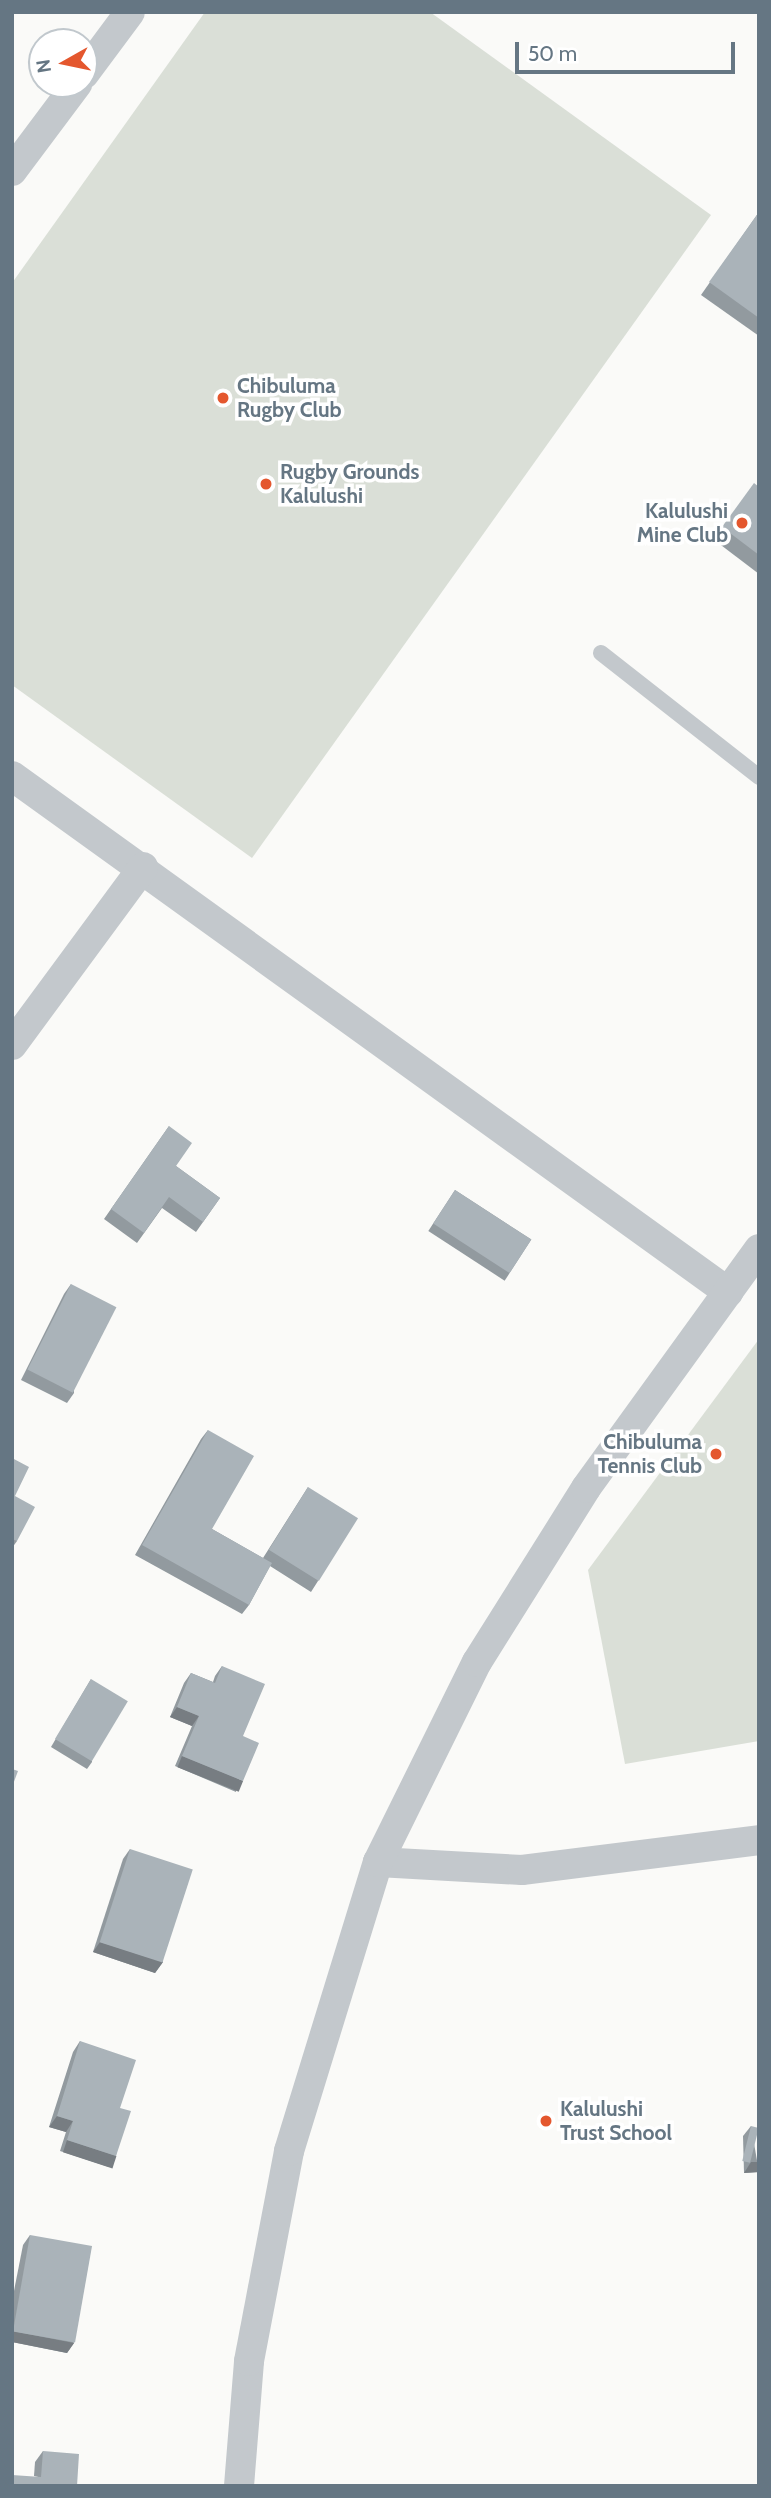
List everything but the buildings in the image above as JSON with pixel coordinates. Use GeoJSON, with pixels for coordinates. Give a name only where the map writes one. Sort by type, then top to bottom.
{"type":"FeatureCollection","features":[{"type":"Feature","properties":{"kind":"street"},"geometry":{"type":"LineString","coordinates":[[98,55],[130,12]]}},
{"type":"Feature","properties":{"kind":"street"},"geometry":{"type":"LineString","coordinates":[[12,171],[67,98]]}},
{"type":"Feature","properties":{"kind":"street"},"geometry":{"type":"LineString","coordinates":[[12,776],[143,867],[412,1069],[728,1292]]}},
{"type":"Feature","properties":{"kind":"street"},"geometry":{"type":"LineString","coordinates":[[12,1045],[143,867]]}},
{"type":"Feature","properties":{"kind":"street"},"geometry":{"type":"LineString","coordinates":[[239,2486],[248,2361],[289,2151],[378,1862],[477,1662],[586,1488],[759,1249]]}},
{"type":"Feature","properties":{"kind":"street"},"geometry":{"type":"LineString","coordinates":[[378,1862],[522,1871],[759,1840]]}},
{"type":"Feature","properties":{"kind":"lane"},"geometry":{"type":"LineString","coordinates":[[601,653],[759,777]]}},
{"type":"Feature","properties":{"kind":"shaded area","name":"Rugby Grounds Kalulushi"},"geometry":{"type":"Polygon","coordinates":[[[205,12],[430,12],[711,215],[252,858],[12,685],[12,283],[205,12]]]}},
{"type":"Feature","properties":{"kind":"shaded area","name":"Chibuluma Tennis Club"},"geometry":{"type":"Polygon","coordinates":[[[759,1339],[759,1741],[625,1764],[588,1570],[759,1339]]]}},
{"type":"Feature","properties":{"kind":"place","name":"Chibuluma Rugby Club"},"geometry":{"type":"Point","coordinates":[223,398]}},
{"type":"Feature","properties":{"kind":"place","name":"Rugby Grounds Kalulushi"},"geometry":{"type":"Point","coordinates":[266,484]}},
{"type":"Feature","properties":{"kind":"place","name":"Kalulushi Mine Club"},"geometry":{"type":"Point","coordinates":[742,523]}},
{"type":"Feature","properties":{"kind":"place","name":"Chibuluma Tennis Club"},"geometry":{"type":"Point","coordinates":[716,1454]}},
{"type":"Feature","properties":{"kind":"place","name":"Kalulushi Trust School"},"geometry":{"type":"Point","coordinates":[546,2121]}}]}
